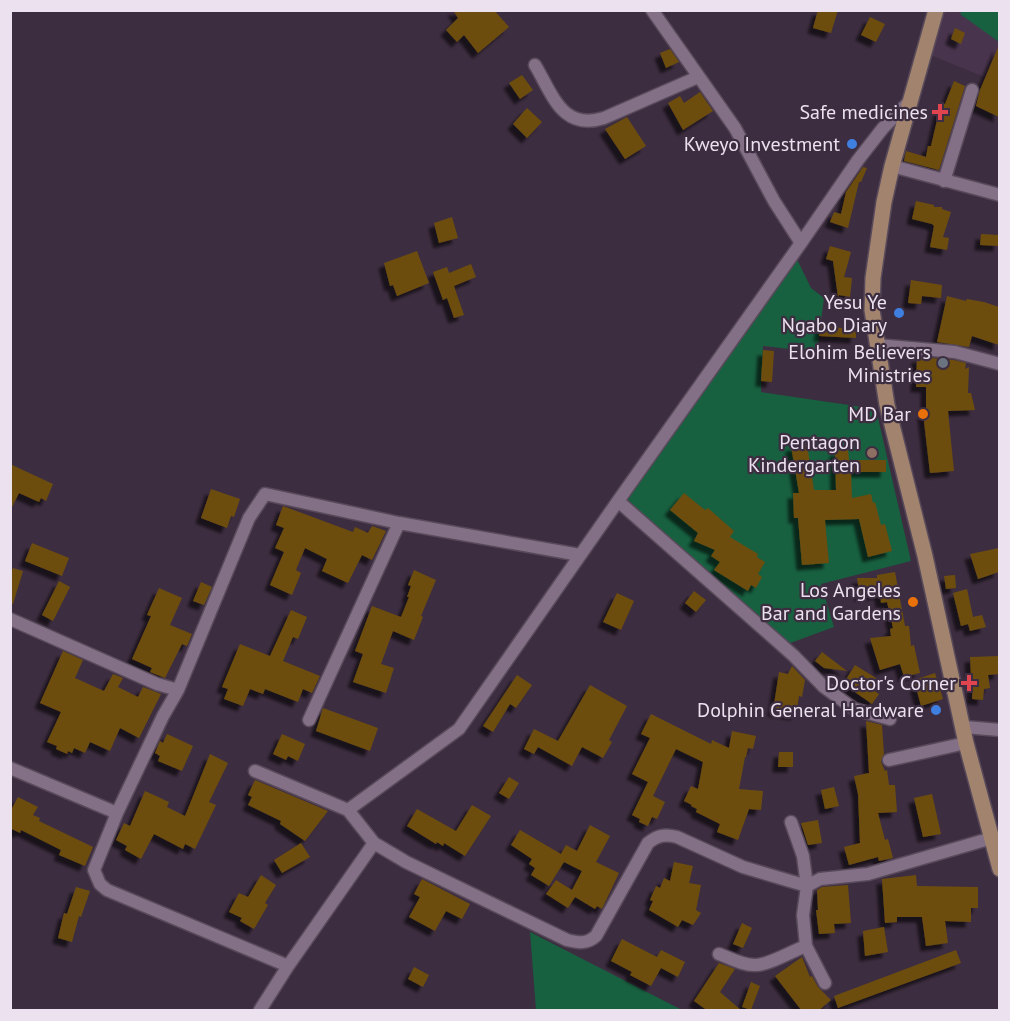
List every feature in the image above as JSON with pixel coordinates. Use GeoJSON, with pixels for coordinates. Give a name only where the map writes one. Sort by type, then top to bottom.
{"type":"FeatureCollection","features":[{"type":"Feature","properties":{"kind":"street"},"geometry":{"type":"LineString","coordinates":[[652,10],[735,128],[774,201],[801,243]]}},
{"type":"Feature","properties":{"kind":"street"},"geometry":{"type":"LineString","coordinates":[[936,10],[892,166],[876,245],[872,310],[887,405],[925,556],[966,743],[999,869]]}},
{"type":"Feature","properties":{"kind":"street"},"geometry":{"type":"LineString","coordinates":[[535,65],[562,110],[570,117],[580,121],[592,122],[698,77]]}},
{"type":"Feature","properties":{"kind":"street"},"geometry":{"type":"LineString","coordinates":[[944,181],[972,90]]}},
{"type":"Feature","properties":{"kind":"street"},"geometry":{"type":"LineString","coordinates":[[348,810],[459,729],[869,145],[912,98]]}},
{"type":"Feature","properties":{"kind":"street"},"geometry":{"type":"LineString","coordinates":[[892,166],[999,195]]}},
{"type":"Feature","properties":{"kind":"street"},"geometry":{"type":"LineString","coordinates":[[877,345],[955,352],[999,364]]}},
{"type":"Feature","properties":{"kind":"street"},"geometry":{"type":"LineString","coordinates":[[288,966],[107,890],[100,884],[94,870],[117,813],[163,716],[178,690],[249,518],[265,494],[399,524],[580,555]]}},
{"type":"Feature","properties":{"kind":"street"},"geometry":{"type":"LineString","coordinates":[[618,501],[794,656],[824,687],[854,709],[890,719]]}},
{"type":"Feature","properties":{"kind":"street"},"geometry":{"type":"LineString","coordinates":[[309,720],[399,524]]}},
{"type":"Feature","properties":{"kind":"street"},"geometry":{"type":"LineString","coordinates":[[10,619],[157,684],[178,690]]}},
{"type":"Feature","properties":{"kind":"street"},"geometry":{"type":"LineString","coordinates":[[964,727],[999,730]]}},
{"type":"Feature","properties":{"kind":"street"},"geometry":{"type":"LineString","coordinates":[[889,760],[966,743]]}},
{"type":"Feature","properties":{"kind":"street"},"geometry":{"type":"LineString","coordinates":[[10,768],[117,813]]}},
{"type":"Feature","properties":{"kind":"street"},"geometry":{"type":"LineString","coordinates":[[255,771],[348,810],[374,843],[406,862],[567,940],[576,942],[589,942],[597,936],[648,843],[657,836],[677,837],[744,867],[807,886],[820,879],[868,874],[992,838]]}},
{"type":"Feature","properties":{"kind":"street"},"geometry":{"type":"LineString","coordinates":[[791,822],[803,856],[807,886],[803,915],[806,946],[825,983]]}},
{"type":"Feature","properties":{"kind":"street"},"geometry":{"type":"LineString","coordinates":[[260,1011],[288,966],[374,843]]}},
{"type":"Feature","properties":{"kind":"street"},"geometry":{"type":"LineString","coordinates":[[719,954],[747,964],[757,965],[771,962],[786,953],[806,946]]}},
{"type":"Feature","properties":{"kind":"shaded area"},"geometry":{"type":"Polygon","coordinates":[[[943,11],[999,11],[999,83],[928,54],[943,11]]]}},
{"type":"Feature","properties":{"kind":"green space"},"geometry":{"type":"Polygon","coordinates":[[[962,11],[999,11],[999,42],[960,14],[962,11]]]}},
{"type":"Feature","properties":{"kind":"green space"},"geometry":{"type":"Polygon","coordinates":[[[792,249],[811,288],[824,298],[817,352],[763,346],[761,392],[876,409],[911,561],[821,584],[834,627],[785,645],[618,496],[792,249]]]}},
{"type":"Feature","properties":{"kind":"green space"},"geometry":{"type":"Polygon","coordinates":[[[530,932],[682,1010],[536,1010],[530,932]]]}},
{"type":"Feature","properties":{"kind":"building"},"geometry":{"type":"Polygon","coordinates":[[[453,10],[494,10],[509,27],[478,53],[464,35],[457,42],[446,30],[458,18],[453,10]]]}},
{"type":"Feature","properties":{"kind":"building"},"geometry":{"type":"Polygon","coordinates":[[[818,10],[838,10],[831,33],[813,28],[818,10]]]}},
{"type":"Feature","properties":{"kind":"building"},"geometry":{"type":"Polygon","coordinates":[[[870,17],[885,24],[876,42],[861,35],[870,17]]]}},
{"type":"Feature","properties":{"kind":"building"},"geometry":{"type":"Polygon","coordinates":[[[955,28],[965,33],[961,44],[951,39],[955,28]]]}},
{"type":"Feature","properties":{"kind":"building"},"geometry":{"type":"Polygon","coordinates":[[[999,45],[999,117],[976,106],[980,90],[999,45]]]}},
{"type":"Feature","properties":{"kind":"building"},"geometry":{"type":"Polygon","coordinates":[[[670,49],[679,62],[666,68],[660,53],[670,49]]]}},
{"type":"Feature","properties":{"kind":"building"},"geometry":{"type":"Polygon","coordinates":[[[522,75],[533,90],[520,99],[509,83],[522,75]]]}},
{"type":"Feature","properties":{"kind":"building"},"geometry":{"type":"Polygon","coordinates":[[[954,81],[965,86],[939,170],[904,161],[906,151],[926,157],[928,146],[931,146],[941,103],[945,104],[954,81]]]}},
{"type":"Feature","properties":{"kind":"building"},"geometry":{"type":"Polygon","coordinates":[[[700,92],[713,111],[683,130],[668,103],[680,96],[684,103],[700,92]]]}},
{"type":"Feature","properties":{"kind":"building"},"geometry":{"type":"Polygon","coordinates":[[[527,108],[542,122],[527,138],[513,124],[527,108]]]}},
{"type":"Feature","properties":{"kind":"building"},"geometry":{"type":"Polygon","coordinates":[[[627,117],[646,146],[625,159],[605,129],[627,117]]]}},
{"type":"Feature","properties":{"kind":"building"},"geometry":{"type":"Polygon","coordinates":[[[863,167],[867,168],[859,182],[848,228],[830,222],[834,212],[841,214],[846,192],[863,167]]]}},
{"type":"Feature","properties":{"kind":"building"},"geometry":{"type":"Polygon","coordinates":[[[916,201],[942,207],[951,212],[943,237],[949,238],[947,250],[930,247],[934,226],[932,224],[912,219],[916,201]]]}},
{"type":"Feature","properties":{"kind":"building"},"geometry":{"type":"Polygon","coordinates":[[[452,217],[458,238],[439,243],[434,223],[452,217]]]}},
{"type":"Feature","properties":{"kind":"building"},"geometry":{"type":"Polygon","coordinates":[[[981,234],[999,235],[999,246],[980,245],[981,234]]]}},
{"type":"Feature","properties":{"kind":"building"},"geometry":{"type":"Polygon","coordinates":[[[830,246],[851,252],[844,277],[852,278],[850,297],[839,295],[838,297],[833,261],[826,259],[830,246]]]}},
{"type":"Feature","properties":{"kind":"building"},"geometry":{"type":"Polygon","coordinates":[[[417,251],[429,283],[397,296],[393,285],[390,286],[384,263],[417,251]]]}},
{"type":"Feature","properties":{"kind":"building"},"geometry":{"type":"Polygon","coordinates":[[[471,264],[476,277],[454,286],[464,315],[454,318],[447,298],[443,300],[433,272],[447,267],[449,273],[471,264]]]}},
{"type":"Feature","properties":{"kind":"building"},"geometry":{"type":"Polygon","coordinates":[[[911,280],[942,285],[941,298],[922,296],[921,304],[908,303],[911,280]]]}},
{"type":"Feature","properties":{"kind":"building"},"geometry":{"type":"Polygon","coordinates":[[[947,296],[999,307],[999,345],[972,336],[969,347],[937,342],[947,296]]]}},
{"type":"Feature","properties":{"kind":"building"},"geometry":{"type":"Polygon","coordinates":[[[821,325],[856,330],[856,338],[819,336],[821,325]]]}},
{"type":"Feature","properties":{"kind":"building"},"geometry":{"type":"Polygon","coordinates":[[[763,350],[774,351],[772,382],[761,381],[763,350]]]}},
{"type":"Feature","properties":{"kind":"building"},"geometry":{"type":"Polygon","coordinates":[[[917,357],[954,360],[966,363],[965,369],[969,367],[968,393],[971,393],[975,410],[948,411],[954,471],[930,473],[923,413],[926,413],[926,387],[916,387],[917,357]]]}},
{"type":"Feature","properties":{"kind":"building"},"geometry":{"type":"Polygon","coordinates":[[[807,444],[814,490],[836,490],[835,451],[848,450],[849,460],[886,460],[886,472],[851,472],[852,498],[871,494],[881,525],[885,524],[892,551],[868,557],[859,519],[825,520],[829,563],[802,565],[798,518],[794,518],[793,493],[799,493],[791,446],[807,444]]]}},
{"type":"Feature","properties":{"kind":"building"},"geometry":{"type":"Polygon","coordinates":[[[10,464],[53,484],[46,501],[41,498],[39,502],[19,493],[10,511],[10,464]]]}},
{"type":"Feature","properties":{"kind":"building"},"geometry":{"type":"Polygon","coordinates":[[[211,489],[240,499],[234,517],[231,516],[227,528],[201,518],[211,489]]]}},
{"type":"Feature","properties":{"kind":"building"},"geometry":{"type":"Polygon","coordinates":[[[684,493],[705,510],[708,508],[734,531],[730,537],[758,554],[757,557],[765,562],[758,574],[762,577],[756,588],[751,585],[748,591],[714,570],[720,562],[711,556],[715,550],[694,541],[698,533],[670,510],[684,493]]]}},
{"type":"Feature","properties":{"kind":"building"},"geometry":{"type":"Polygon","coordinates":[[[283,506],[353,532],[355,527],[368,533],[372,526],[386,531],[372,560],[362,555],[348,583],[322,571],[327,559],[305,548],[296,570],[301,573],[292,595],[270,585],[284,552],[275,548],[284,528],[276,525],[283,506]]]}},
{"type":"Feature","properties":{"kind":"building"},"geometry":{"type":"Polygon","coordinates":[[[32,543],[69,558],[62,576],[25,561],[32,543]]]}},
{"type":"Feature","properties":{"kind":"building"},"geometry":{"type":"Polygon","coordinates":[[[999,548],[999,572],[978,579],[970,554],[999,548]]]}},
{"type":"Feature","properties":{"kind":"building"},"geometry":{"type":"Polygon","coordinates":[[[13,568],[23,571],[13,604],[10,604],[10,575],[13,568]]]}},
{"type":"Feature","properties":{"kind":"building"},"geometry":{"type":"Polygon","coordinates":[[[414,570],[436,580],[414,640],[393,631],[381,664],[394,668],[386,693],[353,682],[363,654],[355,651],[372,606],[401,617],[409,597],[407,597],[411,586],[408,585],[414,570]]]}},
{"type":"Feature","properties":{"kind":"building"},"geometry":{"type":"Polygon","coordinates":[[[895,572],[905,626],[909,626],[911,646],[914,645],[920,673],[904,677],[900,664],[880,670],[870,638],[891,636],[890,629],[893,628],[887,602],[881,603],[880,594],[860,596],[857,578],[877,578],[877,575],[895,572]]]}},
{"type":"Feature","properties":{"kind":"building"},"geometry":{"type":"Polygon","coordinates":[[[955,575],[956,588],[946,589],[944,576],[955,575]]]}},
{"type":"Feature","properties":{"kind":"building"},"geometry":{"type":"Polygon","coordinates":[[[59,581],[70,587],[53,621],[42,615],[59,581]]]}},
{"type":"Feature","properties":{"kind":"building"},"geometry":{"type":"Polygon","coordinates":[[[201,582],[212,587],[204,605],[193,601],[201,582]]]}},
{"type":"Feature","properties":{"kind":"building"},"geometry":{"type":"Polygon","coordinates":[[[159,588],[182,598],[170,625],[192,634],[187,646],[182,644],[165,678],[150,672],[152,668],[132,659],[151,616],[147,615],[159,588]]]}},
{"type":"Feature","properties":{"kind":"building"},"geometry":{"type":"Polygon","coordinates":[[[967,589],[973,617],[982,615],[986,627],[970,631],[968,624],[961,626],[953,593],[967,589]]]}},
{"type":"Feature","properties":{"kind":"building"},"geometry":{"type":"Polygon","coordinates":[[[694,591],[706,600],[696,612],[685,603],[694,591]]]}},
{"type":"Feature","properties":{"kind":"building"},"geometry":{"type":"Polygon","coordinates":[[[617,593],[634,601],[621,630],[603,622],[617,593]]]}},
{"type":"Feature","properties":{"kind":"building"},"geometry":{"type":"Polygon","coordinates":[[[291,610],[307,617],[298,639],[293,637],[283,661],[320,676],[312,693],[303,689],[298,702],[265,689],[263,694],[250,689],[243,706],[224,699],[228,689],[222,687],[240,644],[270,656],[291,610]]]}},
{"type":"Feature","properties":{"kind":"building"},"geometry":{"type":"Polygon","coordinates":[[[63,651],[83,660],[75,678],[104,691],[113,674],[123,678],[118,687],[138,697],[143,687],[161,694],[139,738],[120,728],[110,751],[90,742],[85,753],[74,748],[72,753],[68,751],[67,754],[47,742],[61,712],[40,703],[63,651]]]}},
{"type":"Feature","properties":{"kind":"building"},"geometry":{"type":"Polygon","coordinates":[[[822,652],[847,671],[824,668],[815,661],[822,652]]]}},
{"type":"Feature","properties":{"kind":"building"},"geometry":{"type":"Polygon","coordinates":[[[999,656],[999,674],[988,675],[990,688],[984,689],[983,700],[972,699],[973,676],[971,676],[970,657],[999,656]]]}},
{"type":"Feature","properties":{"kind":"building"},"geometry":{"type":"Polygon","coordinates":[[[855,665],[876,678],[870,688],[879,694],[872,704],[849,688],[851,685],[845,681],[855,665]]]}},
{"type":"Feature","properties":{"kind":"building"},"geometry":{"type":"Polygon","coordinates":[[[792,666],[805,680],[802,697],[799,696],[796,715],[773,711],[779,672],[788,674],[792,666]]]}},
{"type":"Feature","properties":{"kind":"building"},"geometry":{"type":"Polygon","coordinates":[[[935,673],[943,699],[921,706],[914,680],[935,673]]]}},
{"type":"Feature","properties":{"kind":"building"},"geometry":{"type":"Polygon","coordinates":[[[517,675],[532,685],[516,708],[510,704],[493,732],[483,726],[517,675]]]}},
{"type":"Feature","properties":{"kind":"building"},"geometry":{"type":"Polygon","coordinates":[[[590,685],[627,706],[609,740],[612,742],[603,758],[582,747],[572,766],[538,747],[534,754],[524,749],[534,729],[558,741],[590,685]]]}},
{"type":"Feature","properties":{"kind":"building"},"geometry":{"type":"Polygon","coordinates":[[[323,708],[378,728],[370,751],[316,731],[323,708]]]}},
{"type":"Feature","properties":{"kind":"building"},"geometry":{"type":"Polygon","coordinates":[[[651,714],[711,744],[712,740],[729,748],[732,731],[756,736],[753,749],[748,748],[745,757],[739,789],[763,791],[761,810],[749,809],[738,840],[717,832],[720,824],[696,812],[697,809],[684,801],[691,786],[698,789],[703,762],[676,749],[653,796],[665,802],[657,819],[652,817],[648,826],[639,822],[640,819],[632,815],[648,782],[632,774],[650,738],[641,734],[651,714]]]}},
{"type":"Feature","properties":{"kind":"building"},"geometry":{"type":"Polygon","coordinates":[[[866,721],[882,725],[884,754],[881,762],[885,771],[887,770],[889,785],[895,785],[897,812],[878,813],[885,840],[888,839],[893,858],[879,861],[878,857],[849,865],[844,847],[860,843],[858,794],[854,776],[869,773],[866,721]]]}},
{"type":"Feature","properties":{"kind":"building"},"geometry":{"type":"Polygon","coordinates":[[[167,734],[193,746],[182,771],[158,761],[160,756],[155,753],[160,741],[163,743],[167,734]]]}},
{"type":"Feature","properties":{"kind":"building"},"geometry":{"type":"Polygon","coordinates":[[[282,734],[305,744],[298,761],[288,756],[286,760],[273,754],[282,734]]]}},
{"type":"Feature","properties":{"kind":"building"},"geometry":{"type":"Polygon","coordinates":[[[779,752],[793,752],[793,767],[778,767],[779,752]]]}},
{"type":"Feature","properties":{"kind":"building"},"geometry":{"type":"Polygon","coordinates":[[[210,754],[228,763],[209,802],[216,805],[195,849],[185,844],[183,849],[154,834],[141,859],[125,850],[127,846],[116,840],[124,823],[130,826],[145,791],[169,802],[167,807],[185,816],[210,754]]]}},
{"type":"Feature","properties":{"kind":"building"},"geometry":{"type":"Polygon","coordinates":[[[509,777],[519,783],[509,799],[499,793],[509,777]]]}},
{"type":"Feature","properties":{"kind":"building"},"geometry":{"type":"Polygon","coordinates":[[[255,780],[328,811],[305,841],[280,824],[281,821],[248,805],[252,797],[248,795],[255,780]]]}},
{"type":"Feature","properties":{"kind":"building"},"geometry":{"type":"Polygon","coordinates":[[[834,787],[839,806],[825,809],[821,790],[834,787]]]}},
{"type":"Feature","properties":{"kind":"building"},"geometry":{"type":"Polygon","coordinates":[[[932,794],[941,834],[923,837],[914,798],[932,794]]]}},
{"type":"Feature","properties":{"kind":"building"},"geometry":{"type":"Polygon","coordinates":[[[18,797],[38,807],[33,815],[40,818],[39,821],[93,847],[85,866],[59,855],[61,850],[21,830],[20,833],[10,828],[10,812],[18,797]]]}},
{"type":"Feature","properties":{"kind":"building"},"geometry":{"type":"Polygon","coordinates":[[[472,805],[491,816],[465,856],[444,843],[443,846],[437,842],[436,844],[407,826],[417,809],[456,831],[472,805]]]}},
{"type":"Feature","properties":{"kind":"building"},"geometry":{"type":"Polygon","coordinates":[[[818,820],[822,843],[808,845],[801,823],[818,820]]]}},
{"type":"Feature","properties":{"kind":"building"},"geometry":{"type":"Polygon","coordinates":[[[590,825],[610,836],[596,862],[619,873],[602,909],[597,906],[595,909],[575,897],[568,908],[546,894],[556,880],[572,890],[582,871],[564,862],[549,886],[531,875],[535,868],[529,864],[532,859],[511,845],[520,830],[561,854],[566,845],[577,851],[590,825]]]}},
{"type":"Feature","properties":{"kind":"building"},"geometry":{"type":"Polygon","coordinates":[[[301,843],[310,857],[282,873],[274,860],[301,843]]]}},
{"type":"Feature","properties":{"kind":"building"},"geometry":{"type":"Polygon","coordinates":[[[674,862],[693,866],[689,883],[701,885],[696,910],[701,913],[693,925],[682,920],[678,927],[649,910],[653,901],[650,900],[656,886],[660,888],[664,878],[670,881],[674,862]]]}},
{"type":"Feature","properties":{"kind":"building"},"geometry":{"type":"Polygon","coordinates":[[[261,875],[276,885],[254,929],[240,921],[242,918],[229,912],[239,893],[248,897],[261,875]]]}},
{"type":"Feature","properties":{"kind":"building"},"geometry":{"type":"Polygon","coordinates":[[[916,875],[917,886],[978,887],[978,908],[971,908],[971,922],[945,921],[948,943],[926,946],[922,917],[897,917],[897,922],[885,923],[882,879],[916,875]]]}},
{"type":"Feature","properties":{"kind":"building"},"geometry":{"type":"Polygon","coordinates":[[[422,879],[470,904],[462,919],[446,911],[435,931],[409,917],[420,897],[414,894],[422,879]]]}},
{"type":"Feature","properties":{"kind":"building"},"geometry":{"type":"Polygon","coordinates":[[[848,885],[851,923],[834,924],[835,933],[819,934],[816,910],[818,910],[817,890],[822,887],[848,885]]]}},
{"type":"Feature","properties":{"kind":"building"},"geometry":{"type":"Polygon","coordinates":[[[76,887],[90,891],[81,917],[79,916],[72,942],[58,938],[64,913],[67,914],[76,887]]]}},
{"type":"Feature","properties":{"kind":"building"},"geometry":{"type":"Polygon","coordinates":[[[742,923],[752,928],[743,948],[733,944],[742,923]]]}},
{"type":"Feature","properties":{"kind":"building"},"geometry":{"type":"Polygon","coordinates":[[[884,927],[888,952],[865,956],[863,931],[884,927]]]}},
{"type":"Feature","properties":{"kind":"building"},"geometry":{"type":"Polygon","coordinates":[[[622,939],[657,957],[661,950],[685,962],[678,977],[661,968],[651,986],[630,975],[632,972],[611,961],[622,939]]]}},
{"type":"Feature","properties":{"kind":"building"},"geometry":{"type":"Polygon","coordinates":[[[956,950],[961,963],[838,1008],[834,996],[956,950]]]}},
{"type":"Feature","properties":{"kind":"building"},"geometry":{"type":"Polygon","coordinates":[[[802,957],[810,977],[812,976],[818,987],[831,1000],[818,1011],[802,1011],[775,976],[802,957]]]}},
{"type":"Feature","properties":{"kind":"building"},"geometry":{"type":"Polygon","coordinates":[[[719,963],[735,969],[720,992],[742,1011],[708,1011],[694,1001],[719,963]]]}},
{"type":"Feature","properties":{"kind":"building"},"geometry":{"type":"Polygon","coordinates":[[[414,967],[429,975],[423,987],[408,979],[414,967]]]}},
{"type":"Feature","properties":{"kind":"building"},"geometry":{"type":"Polygon","coordinates":[[[751,982],[760,986],[751,1010],[742,1007],[751,982]]]}},
{"type":"Feature","properties":{"kind":"place","name":"Safe medicines"},"geometry":{"type":"Point","coordinates":[940,112]}},
{"type":"Feature","properties":{"kind":"place","name":"Kweyo Investment"},"geometry":{"type":"Point","coordinates":[852,144]}},
{"type":"Feature","properties":{"kind":"place","name":"Yesu Ye Ngabo Diary"},"geometry":{"type":"Point","coordinates":[899,313]}},
{"type":"Feature","properties":{"kind":"place","name":"Elohim Believers Ministries"},"geometry":{"type":"Point","coordinates":[943,363]}},
{"type":"Feature","properties":{"kind":"place","name":"MD Bar"},"geometry":{"type":"Point","coordinates":[923,414]}},
{"type":"Feature","properties":{"kind":"place","name":"Pentagon Kindergarten"},"geometry":{"type":"Point","coordinates":[872,453]}},
{"type":"Feature","properties":{"kind":"place","name":"Los Angeles Bar and Gardens"},"geometry":{"type":"Point","coordinates":[913,602]}},
{"type":"Feature","properties":{"kind":"place","name":"Doctor's Corner"},"geometry":{"type":"Point","coordinates":[969,683]}},
{"type":"Feature","properties":{"kind":"place","name":"Dolphin General Hardware"},"geometry":{"type":"Point","coordinates":[936,710]}}]}
